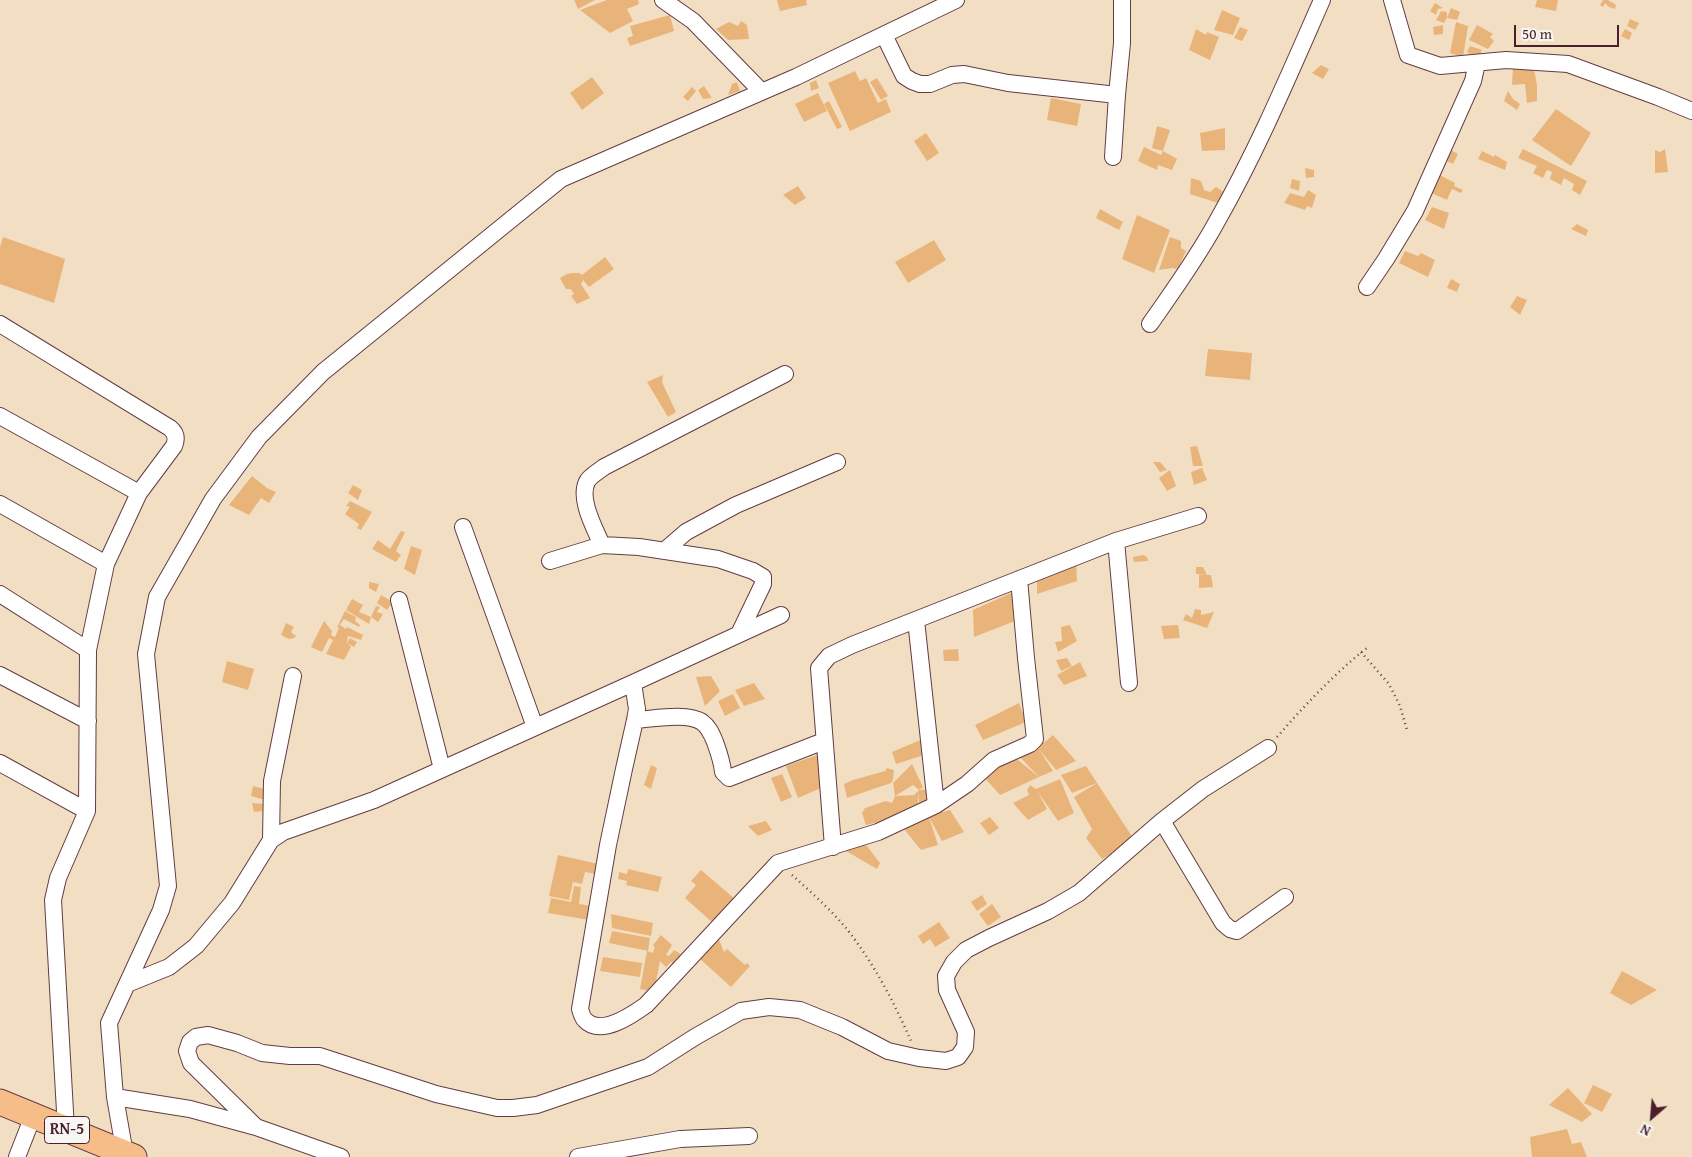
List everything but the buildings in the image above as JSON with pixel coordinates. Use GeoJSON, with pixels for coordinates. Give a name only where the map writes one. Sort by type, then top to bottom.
{"type":"FeatureCollection","features":[{"type":"Feature","properties":{"kind":"main road","name":"RN-5"},"geometry":{"type":"LineString","coordinates":[[0,1102],[131,1156]]}},
{"type":"Feature","properties":{"kind":"street"},"geometry":{"type":"LineString","coordinates":[[663,0],[693,21],[760,92]]}},
{"type":"Feature","properties":{"kind":"street"},"geometry":{"type":"LineString","coordinates":[[131,1156],[115,1097],[109,1023],[160,910],[168,886],[146,654],[156,597],[213,499],[259,437],[323,372],[562,179],[796,77],[956,0]]}},
{"type":"Feature","properties":{"kind":"street"},"geometry":{"type":"LineString","coordinates":[[1113,157],[1122,43],[1122,0]]}},
{"type":"Feature","properties":{"kind":"street"},"geometry":{"type":"LineString","coordinates":[[1150,324],[1187,271],[1216,223],[1270,117],[1322,0]]}},
{"type":"Feature","properties":{"kind":"street"},"geometry":{"type":"LineString","coordinates":[[1392,0],[1408,55],[1440,66],[1506,60],[1568,64],[1692,111]]}},
{"type":"Feature","properties":{"kind":"street"},"geometry":{"type":"LineString","coordinates":[[884,35],[904,76],[920,84],[930,84],[952,74],[964,74],[1008,83],[1117,95]]}},
{"type":"Feature","properties":{"kind":"street"},"geometry":{"type":"LineString","coordinates":[[1367,287],[1415,211],[1473,81],[1477,63]]}},
{"type":"Feature","properties":{"kind":"street"},"geometry":{"type":"LineString","coordinates":[[0,324],[173,431],[176,438],[174,446],[139,493],[106,564],[88,650],[87,812],[58,878],[53,900],[66,1129]]}},
{"type":"Feature","properties":{"kind":"street"},"geometry":{"type":"LineString","coordinates":[[602,545],[585,502],[588,480],[604,467],[786,374]]}},
{"type":"Feature","properties":{"kind":"street"},"geometry":{"type":"LineString","coordinates":[[0,416],[139,493]]}},
{"type":"Feature","properties":{"kind":"street"},"geometry":{"type":"LineString","coordinates":[[664,551],[686,532],[736,505],[837,462]]}},
{"type":"Feature","properties":{"kind":"street"},"geometry":{"type":"LineString","coordinates":[[0,504],[106,564]]}},
{"type":"Feature","properties":{"kind":"street"},"geometry":{"type":"LineString","coordinates":[[833,847],[819,668],[830,656],[1116,541],[1198,516]]}},
{"type":"Feature","properties":{"kind":"street"},"geometry":{"type":"LineString","coordinates":[[463,528],[535,727]]}},
{"type":"Feature","properties":{"kind":"street"},"geometry":{"type":"LineString","coordinates":[[1116,541],[1129,683]]}},
{"type":"Feature","properties":{"kind":"street"},"geometry":{"type":"LineString","coordinates":[[550,561],[602,545],[638,547],[718,559],[753,571],[762,577],[763,584],[739,634]]}},
{"type":"Feature","properties":{"kind":"street"},"geometry":{"type":"LineString","coordinates":[[633,683],[637,709],[636,720],[608,846],[580,1009],[584,1019],[593,1025],[606,1026],[628,1018],[646,1005],[778,862],[878,832],[936,805],[967,784],[994,760],[1030,744],[1035,739],[1019,579]]}},
{"type":"Feature","properties":{"kind":"street"},"geometry":{"type":"LineString","coordinates":[[0,594],[88,650]]}},
{"type":"Feature","properties":{"kind":"street"},"geometry":{"type":"LineString","coordinates":[[399,600],[442,769]]}},
{"type":"Feature","properties":{"kind":"street"},"geometry":{"type":"LineString","coordinates":[[127,984],[169,967],[196,946],[232,903],[271,840],[283,832],[374,800],[781,614]]}},
{"type":"Feature","properties":{"kind":"street"},"geometry":{"type":"LineString","coordinates":[[916,620],[936,805]]}},
{"type":"Feature","properties":{"kind":"street"},"geometry":{"type":"LineString","coordinates":[[0,676],[88,721]]}},
{"type":"Feature","properties":{"kind":"street"},"geometry":{"type":"LineString","coordinates":[[271,840],[272,781],[293,676]]}},
{"type":"Feature","properties":{"kind":"street"},"geometry":{"type":"LineString","coordinates":[[636,720],[672,717],[690,718],[702,722],[709,729],[722,759],[723,772],[729,778],[824,741]]}},
{"type":"Feature","properties":{"kind":"street"},"geometry":{"type":"LineString","coordinates":[[256,1127],[191,1063],[187,1051],[190,1042],[196,1037],[208,1035],[237,1042],[262,1054],[320,1056],[436,1094],[497,1108],[513,1108],[537,1104],[648,1067],[741,1011],[768,1007],[800,1010],[842,1027],[888,1051],[919,1058],[946,1061],[958,1057],[965,1047],[966,1032],[947,990],[946,976],[954,962],[966,950],[1048,910],[1078,893],[1162,821],[1203,789],[1268,748]]}},
{"type":"Feature","properties":{"kind":"street"},"geometry":{"type":"LineString","coordinates":[[0,763],[87,812]]}},
{"type":"Feature","properties":{"kind":"street"},"geometry":{"type":"LineString","coordinates":[[1162,821],[1223,922],[1230,929],[1237,931],[1285,897]]}},
{"type":"Feature","properties":{"kind":"street"},"geometry":{"type":"LineString","coordinates":[[115,1097],[190,1109],[256,1127],[341,1157]]}},
{"type":"Feature","properties":{"kind":"street"},"geometry":{"type":"LineString","coordinates":[[17,1157],[33,1116]]}},
{"type":"Feature","properties":{"kind":"street"},"geometry":{"type":"LineString","coordinates":[[578,1157],[680,1139],[749,1136]]}},
{"type":"Feature","properties":{"kind":"path"},"geometry":{"type":"LineString","coordinates":[[1268,748],[1344,666],[1368,647]]}},
{"type":"Feature","properties":{"kind":"path"},"geometry":{"type":"LineString","coordinates":[[1361,652],[1389,684],[1400,706],[1407,730]]}},
{"type":"Feature","properties":{"kind":"path"},"geometry":{"type":"LineString","coordinates":[[778,862],[846,928],[874,969],[899,1014],[919,1058]]}}]}
